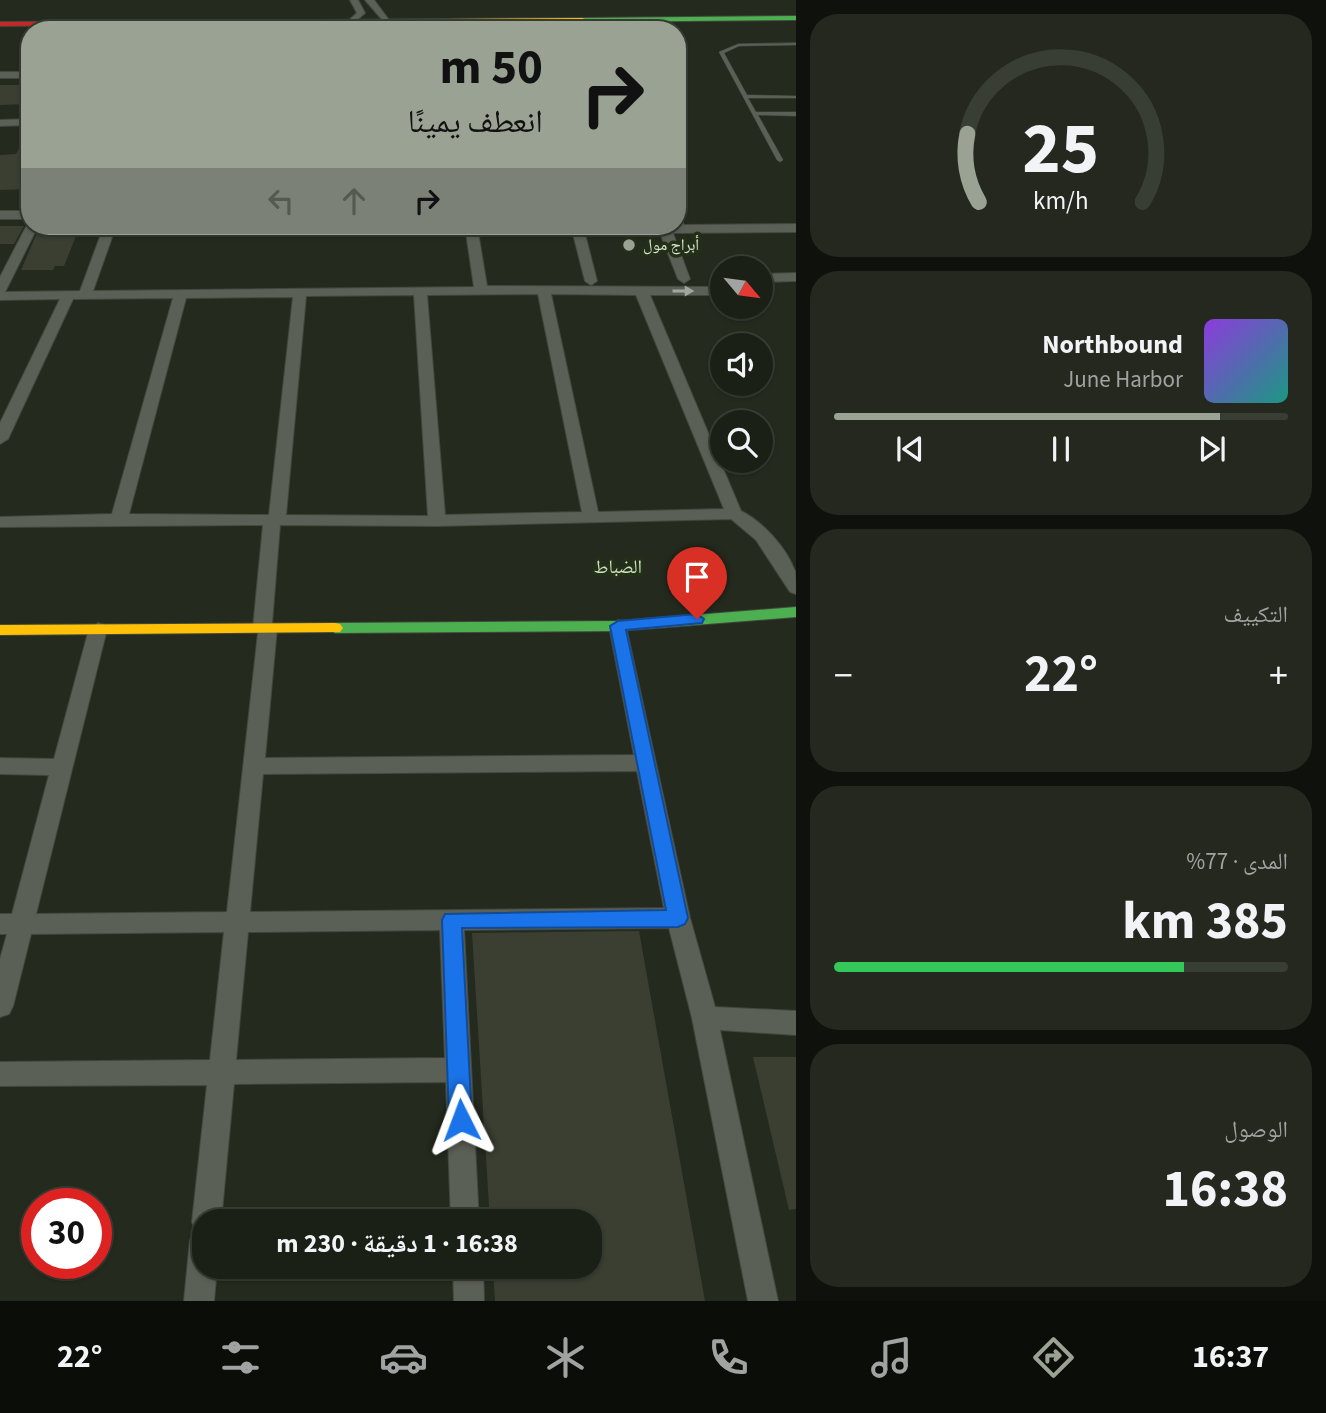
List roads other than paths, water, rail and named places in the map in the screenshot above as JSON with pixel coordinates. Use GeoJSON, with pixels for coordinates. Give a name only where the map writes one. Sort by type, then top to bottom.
{"type":"FeatureCollection","features":[{"type":"Feature","properties":{"kind":"main road"},"geometry":{"type":"LineString","coordinates":[[491,21],[796,18]]}},
{"type":"Feature","properties":{"kind":"main road"},"geometry":{"type":"LineString","coordinates":[[0,24],[21,24]]}},
{"type":"Feature","properties":{"kind":"main road"},"geometry":{"type":"LineString","coordinates":[[686,29],[796,28]]}},
{"type":"Feature","properties":{"kind":"main road"},"geometry":{"type":"LineString","coordinates":[[0,32],[21,32]]}},
{"type":"Feature","properties":{"kind":"main road"},"geometry":{"type":"LineString","coordinates":[[0,630],[618,626],[796,612]]}},
{"type":"Feature","properties":{"kind":"street"},"geometry":{"type":"LineString","coordinates":[[352,21],[361,13],[354,0],[369,0],[388,21]]}},
{"type":"Feature","properties":{"kind":"street"},"geometry":{"type":"LineString","coordinates":[[0,75],[21,75]]}},
{"type":"Feature","properties":{"kind":"street"},"geometry":{"type":"LineString","coordinates":[[0,122],[21,122]]}},
{"type":"Feature","properties":{"kind":"street"},"geometry":{"type":"LineString","coordinates":[[0,215],[21,215]]}},
{"type":"Feature","properties":{"kind":"street"},"geometry":{"type":"LineString","coordinates":[[686,229],[796,228]]}},
{"type":"Feature","properties":{"kind":"street"},"geometry":{"type":"LineString","coordinates":[[0,290],[28,235]]}},
{"type":"Feature","properties":{"kind":"street"},"geometry":{"type":"LineString","coordinates":[[85,296],[107,235]]}},
{"type":"Feature","properties":{"kind":"street"},"geometry":{"type":"LineString","coordinates":[[472,235],[481,290]]}},
{"type":"Feature","properties":{"kind":"street"},"geometry":{"type":"LineString","coordinates":[[580,235],[591,281]]}},
{"type":"Feature","properties":{"kind":"street"},"geometry":{"type":"LineString","coordinates":[[668,235],[684,279]]}},
{"type":"Feature","properties":{"kind":"street"},"geometry":{"type":"LineString","coordinates":[[517,290],[535,282],[710,278]]}},
{"type":"Feature","properties":{"kind":"street"},"geometry":{"type":"LineString","coordinates":[[774,278],[796,278]]}},
{"type":"Feature","properties":{"kind":"street"},"geometry":{"type":"LineString","coordinates":[[0,296],[481,290],[710,291]]}},
{"type":"Feature","properties":{"kind":"street"},"geometry":{"type":"LineString","coordinates":[[774,291],[796,290]]}},
{"type":"Feature","properties":{"kind":"street"},"geometry":{"type":"LineString","coordinates":[[420,291],[437,521]]}},
{"type":"Feature","properties":{"kind":"street"},"geometry":{"type":"LineString","coordinates":[[544,292],[592,517]]}},
{"type":"Feature","properties":{"kind":"street"},"geometry":{"type":"LineString","coordinates":[[642,292],[734,514]]}},
{"type":"Feature","properties":{"kind":"street"},"geometry":{"type":"LineString","coordinates":[[207,1209],[254,766],[274,521],[300,294]]}},
{"type":"Feature","properties":{"kind":"street"},"geometry":{"type":"LineString","coordinates":[[119,519],[180,295]]}},
{"type":"Feature","properties":{"kind":"street"},"geometry":{"type":"LineString","coordinates":[[0,439],[68,296]]}},
{"type":"Feature","properties":{"kind":"street"},"geometry":{"type":"LineString","coordinates":[[0,522],[119,519],[437,521],[734,514],[747,519],[758,530],[796,588]]}},
{"type":"Feature","properties":{"kind":"street"},"geometry":{"type":"LineString","coordinates":[[618,626],[678,918],[705,1018],[763,1301]]}},
{"type":"Feature","properties":{"kind":"street"},"geometry":{"type":"LineString","coordinates":[[0,1006],[11,924],[62,767],[98,629]]}},
{"type":"Feature","properties":{"kind":"street"},"geometry":{"type":"LineString","coordinates":[[254,766],[646,763]]}},
{"type":"Feature","properties":{"kind":"street"},"geometry":{"type":"LineString","coordinates":[[0,766],[62,767]]}},
{"type":"Feature","properties":{"kind":"street"},"geometry":{"type":"LineString","coordinates":[[11,924],[678,918]]}},
{"type":"Feature","properties":{"kind":"street"},"geometry":{"type":"LineString","coordinates":[[452,920],[465,1209]]}},
{"type":"Feature","properties":{"kind":"street"},"geometry":{"type":"LineString","coordinates":[[705,1018],[796,1023]]}},
{"type":"Feature","properties":{"kind":"street"},"geometry":{"type":"LineString","coordinates":[[0,1074],[458,1070]]}},
{"type":"Feature","properties":{"kind":"street"},"geometry":{"type":"LineString","coordinates":[[199,1301],[201,1279]]}},
{"type":"Feature","properties":{"kind":"street"},"geometry":{"type":"LineString","coordinates":[[468,1279],[469,1301]]}},
{"type":"Feature","properties":{"kind":"lane"},"geometry":{"type":"LineString","coordinates":[[780,160],[720,52],[738,45],[796,44]]}},
{"type":"Feature","properties":{"kind":"lane"},"geometry":{"type":"LineString","coordinates":[[745,96],[796,97]]}},
{"type":"Feature","properties":{"kind":"lane"},"geometry":{"type":"LineString","coordinates":[[754,113],[796,114]]}},
{"type":"Feature","properties":{"kind":"place","name":"أبراج مول"},"geometry":{"type":"Point","coordinates":[629,245]}},
{"type":"Feature","properties":{"kind":"district","name":"الضباط"},"geometry":{"type":"Point","coordinates":[618,567]}}]}
